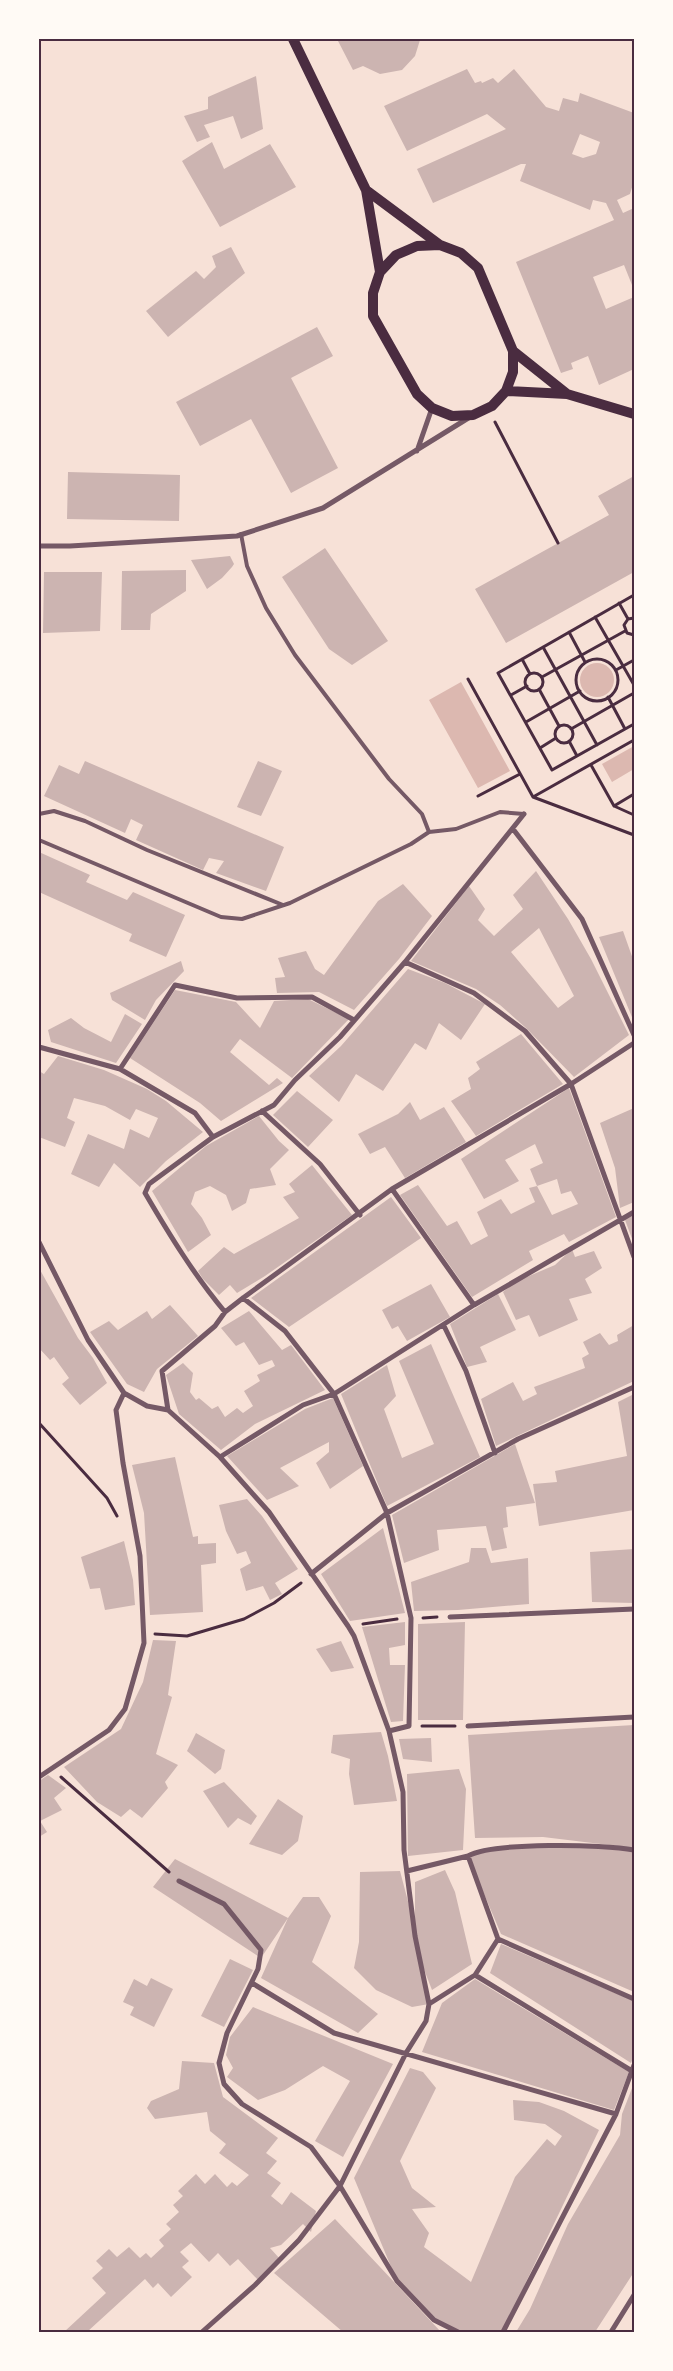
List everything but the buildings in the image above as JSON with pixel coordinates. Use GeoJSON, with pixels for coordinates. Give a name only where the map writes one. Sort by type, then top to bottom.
{"type":"FeatureCollection","features":[{"type":"Feature","properties":{"kind":"main road"},"geometry":{"type":"LineString","coordinates":[[293,39],[366,190],[380,272]]}},
{"type":"Feature","properties":{"kind":"main road"},"geometry":{"type":"LineString","coordinates":[[366,190],[440,245],[461,253],[478,268],[513,351],[513,372],[506,391],[487,408],[473,415],[452,416],[432,408],[417,394],[373,316],[372,293],[380,272],[396,255],[417,246],[440,245]]}},
{"type":"Feature","properties":{"kind":"main road"},"geometry":{"type":"LineString","coordinates":[[513,351],[567,394]]}},
{"type":"Feature","properties":{"kind":"main road"},"geometry":{"type":"LineString","coordinates":[[506,391],[567,394],[634,414]]}},
{"type":"Feature","properties":{"kind":"street"},"geometry":{"type":"LineString","coordinates":[[417,451],[432,408]]}},
{"type":"Feature","properties":{"kind":"street"},"geometry":{"type":"LineString","coordinates":[[39,546],[70,546],[241,534],[323,508],[473,415]]}},
{"type":"Feature","properties":{"kind":"street"},"geometry":{"type":"LineString","coordinates":[[225,1312],[201,1283],[159,1217],[145,1193],[149,1184],[213,1137],[274,1105],[295,1080],[354,1020],[405,962],[524,814]]}},
{"type":"Feature","properties":{"kind":"street"},"geometry":{"type":"LineString","coordinates":[[513,828],[582,919],[634,1035]]}},
{"type":"Feature","properties":{"kind":"street"},"geometry":{"type":"LineString","coordinates":[[405,962],[474,993],[525,1031],[571,1084],[634,1257]]}},
{"type":"Feature","properties":{"kind":"street"},"geometry":{"type":"LineString","coordinates":[[120,1070],[175,985],[237,998],[312,997],[354,1020]]}},
{"type":"Feature","properties":{"kind":"street"},"geometry":{"type":"LineString","coordinates":[[168,1410],[162,1371],[215,1326],[225,1312],[360,1215],[392,1189],[571,1084],[634,1043]]}},
{"type":"Feature","properties":{"kind":"street"},"geometry":{"type":"LineString","coordinates":[[39,1047],[120,1070],[195,1113],[213,1137]]}},
{"type":"Feature","properties":{"kind":"street"},"geometry":{"type":"LineString","coordinates":[[262,1111],[320,1164],[360,1215]]}},
{"type":"Feature","properties":{"kind":"street"},"geometry":{"type":"LineString","coordinates":[[392,1189],[474,1306]]}},
{"type":"Feature","properties":{"kind":"street"},"geometry":{"type":"LineString","coordinates":[[220,1457],[303,1405],[334,1394],[474,1306],[634,1212]]}},
{"type":"Feature","properties":{"kind":"street"},"geometry":{"type":"LineString","coordinates":[[39,1242],[88,1340],[124,1393],[147,1406],[168,1410],[220,1457],[269,1512],[354,1636],[389,1731],[403,1792],[404,1850],[414,1936],[428,2004],[426,2022],[406,2053],[340,2186],[299,2240],[255,2285],[202,2332]]}},
{"type":"Feature","properties":{"kind":"street"},"geometry":{"type":"LineString","coordinates":[[243,1298],[285,1331],[334,1394],[387,1513],[411,1618],[409,1726],[389,1731]]}},
{"type":"Feature","properties":{"kind":"street"},"geometry":{"type":"LineString","coordinates":[[444,1326],[466,1371],[495,1453]]}},
{"type":"Feature","properties":{"kind":"street"},"geometry":{"type":"LineString","coordinates":[[311,1574],[387,1513],[518,1439],[634,1387]]}},
{"type":"Feature","properties":{"kind":"street"},"geometry":{"type":"LineString","coordinates":[[39,1777],[110,1730],[125,1709],[144,1643],[140,1556],[123,1463],[116,1410],[124,1393]]}},
{"type":"Feature","properties":{"kind":"street"},"geometry":{"type":"LineString","coordinates":[[450,1617],[634,1609]]}},
{"type":"Feature","properties":{"kind":"street"},"geometry":{"type":"LineString","coordinates":[[468,1726],[634,1717]]}},
{"type":"Feature","properties":{"kind":"street"},"geometry":{"type":"LineString","coordinates":[[407,1871],[468,1856],[476,1852],[553,1846],[634,1850]]}},
{"type":"Feature","properties":{"kind":"street"},"geometry":{"type":"LineString","coordinates":[[468,1856],[498,1939],[634,1999]]}},
{"type":"Feature","properties":{"kind":"street"},"geometry":{"type":"LineString","coordinates":[[179,1881],[224,1904],[261,1950],[260,1963],[227,2033],[219,2063],[224,2084],[242,2104],[311,2147],[340,2186],[397,2280],[434,2320],[458,2332]]}},
{"type":"Feature","properties":{"kind":"street"},"geometry":{"type":"LineString","coordinates":[[428,2004],[475,1974],[498,1939]]}},
{"type":"Feature","properties":{"kind":"street"},"geometry":{"type":"LineString","coordinates":[[475,1974],[633,2068],[616,2114],[503,2332]]}},
{"type":"Feature","properties":{"kind":"street"},"geometry":{"type":"LineString","coordinates":[[252,1982],[334,2033],[616,2114]]}},
{"type":"Feature","properties":{"kind":"street"},"geometry":{"type":"LineString","coordinates":[[612,2332],[634,2295]]}},
{"type":"Feature","properties":{"kind":"lane"},"geometry":{"type":"LineString","coordinates":[[241,534],[246,566],[266,608],[295,655],[389,779],[422,814],[428,832]]}},
{"type":"Feature","properties":{"kind":"lane"},"geometry":{"type":"LineString","coordinates":[[39,814],[54,811],[85,821],[147,850],[283,905]]}},
{"type":"Feature","properties":{"kind":"lane"},"geometry":{"type":"LineString","coordinates":[[39,840],[221,917],[242,918],[283,905],[411,844],[428,832],[456,828],[500,812],[524,814]]}},
{"type":"Feature","properties":{"kind":"path"},"geometry":{"type":"LineString","coordinates":[[487,408],[558,543]]}},
{"type":"Feature","properties":{"kind":"path"},"geometry":{"type":"LineString","coordinates":[[634,595],[498,673],[552,770],[634,724]]}},
{"type":"Feature","properties":{"kind":"path"},"geometry":{"type":"LineString","coordinates":[[619,604],[628,619]]}},
{"type":"Feature","properties":{"kind":"path"},"geometry":{"type":"LineString","coordinates":[[595,617],[634,685]]}},
{"type":"Feature","properties":{"kind":"path"},"geometry":{"type":"LineString","coordinates":[[625,631],[624,625],[628,619],[634,618]]}},
{"type":"Feature","properties":{"kind":"path"},"geometry":{"type":"LineString","coordinates":[[542,677],[625,631]]}},
{"type":"Feature","properties":{"kind":"path"},"geometry":{"type":"LineString","coordinates":[[625,631],[634,635]]}},
{"type":"Feature","properties":{"kind":"path"},"geometry":{"type":"LineString","coordinates":[[568,632],[585,662]]}},
{"type":"Feature","properties":{"kind":"path"},"geometry":{"type":"LineString","coordinates":[[543,647],[597,745]]}},
{"type":"Feature","properties":{"kind":"path"},"geometry":{"type":"LineString","coordinates":[[522,659],[530,674]]}},
{"type":"Feature","properties":{"kind":"path"},"geometry":{"type":"LineString","coordinates":[[598,659],[605,660],[616,670],[617,686],[608,697],[594,700],[587,698],[580,691],[577,676],[585,662],[598,659]]}},
{"type":"Feature","properties":{"kind":"path"},"geometry":{"type":"LineString","coordinates":[[616,670],[634,660]]}},
{"type":"Feature","properties":{"kind":"path"},"geometry":{"type":"LineString","coordinates":[[537,673],[542,677],[543,684],[539,689],[532,690],[527,686],[526,680],[530,674],[537,673]]}},
{"type":"Feature","properties":{"kind":"path"},"geometry":{"type":"LineString","coordinates":[[468,679],[533,797],[634,834]]}},
{"type":"Feature","properties":{"kind":"path"},"geometry":{"type":"LineString","coordinates":[[511,695],[527,686]]}},
{"type":"Feature","properties":{"kind":"path"},"geometry":{"type":"LineString","coordinates":[[539,689],[560,726]]}},
{"type":"Feature","properties":{"kind":"path"},"geometry":{"type":"LineString","coordinates":[[526,722],[580,691]]}},
{"type":"Feature","properties":{"kind":"path"},"geometry":{"type":"LineString","coordinates":[[571,729],[634,693]]}},
{"type":"Feature","properties":{"kind":"path"},"geometry":{"type":"LineString","coordinates":[[608,697],[625,729]]}},
{"type":"Feature","properties":{"kind":"path"},"geometry":{"type":"LineString","coordinates":[[560,726],[567,726],[571,729],[573,736],[568,741],[562,742],[556,738],[555,732],[560,726]]}},
{"type":"Feature","properties":{"kind":"path"},"geometry":{"type":"LineString","coordinates":[[540,748],[556,738]]}},
{"type":"Feature","properties":{"kind":"path"},"geometry":{"type":"LineString","coordinates":[[533,797],[634,740]]}},
{"type":"Feature","properties":{"kind":"path"},"geometry":{"type":"LineString","coordinates":[[568,741],[577,756]]}},
{"type":"Feature","properties":{"kind":"path"},"geometry":{"type":"LineString","coordinates":[[591,765],[614,806],[634,815]]}},
{"type":"Feature","properties":{"kind":"path"},"geometry":{"type":"LineString","coordinates":[[478,796],[520,774]]}},
{"type":"Feature","properties":{"kind":"path"},"geometry":{"type":"LineString","coordinates":[[614,806],[634,794]]}},
{"type":"Feature","properties":{"kind":"path"},"geometry":{"type":"LineString","coordinates":[[39,1423],[107,1498],[121,1523]]}},
{"type":"Feature","properties":{"kind":"path"},"geometry":{"type":"LineString","coordinates":[[144,1634],[187,1636],[244,1619],[295,1590],[311,1574]]}},
{"type":"Feature","properties":{"kind":"path"},"geometry":{"type":"LineString","coordinates":[[409,1726],[468,1726]]}},
{"type":"Feature","properties":{"kind":"path"},"geometry":{"type":"LineString","coordinates":[[50,1768],[179,1881]]}},
{"type":"Feature","properties":{"kind":"shaded area"},"geometry":{"type":"Polygon","coordinates":[[[597,663],[609,668],[614,680],[609,692],[597,697],[585,692],[580,680],[585,668],[597,663]]]}},
{"type":"Feature","properties":{"kind":"shaded area"},"geometry":{"type":"Polygon","coordinates":[[[461,682],[510,771],[478,788],[429,700],[461,682]]]}},
{"type":"Feature","properties":{"kind":"shaded area"},"geometry":{"type":"Polygon","coordinates":[[[634,746],[634,769],[612,782],[602,764],[634,746]]]}}]}
